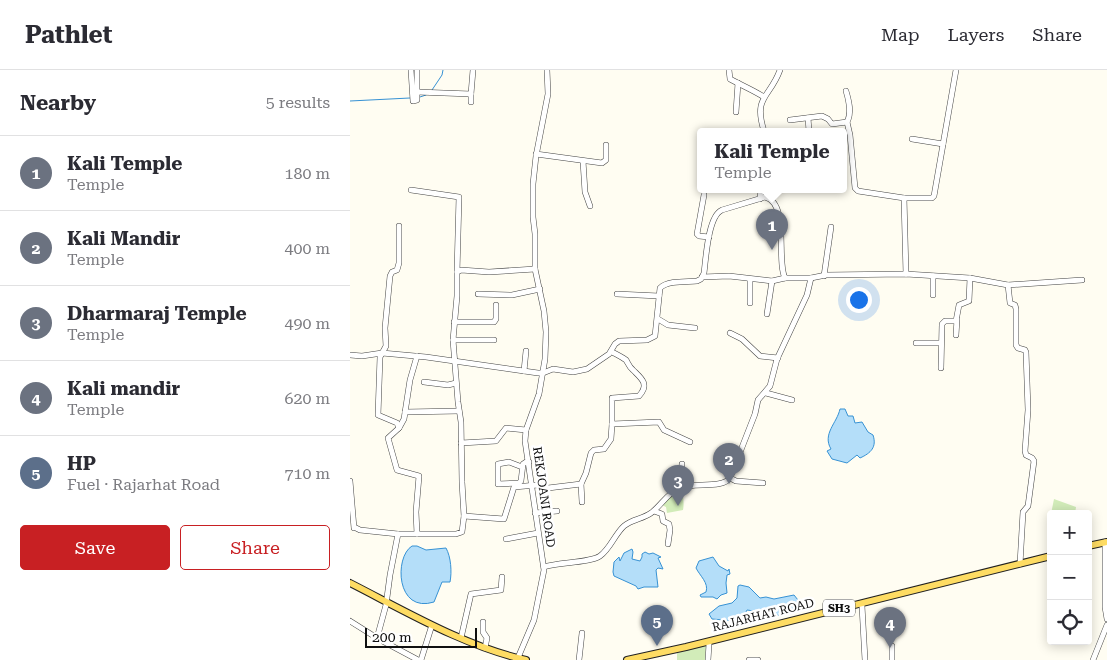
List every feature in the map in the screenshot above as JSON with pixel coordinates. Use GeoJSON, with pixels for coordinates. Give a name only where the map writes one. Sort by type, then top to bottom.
{"type":"FeatureCollection","features":[{"type":"Feature","properties":{"kind":"main road"},"geometry":{"type":"LineString","coordinates":[[1092,547],[1106,544]]}},
{"type":"Feature","properties":{"kind":"main road","name":"RAJARHAT ROAD"},"geometry":{"type":"LineString","coordinates":[[626,660],[1047,559]]}},
{"type":"Feature","properties":{"kind":"main road","name":"RAJARHAT ROAD"},"geometry":{"type":"LineString","coordinates":[[641,660],[1047,559]]}},
{"type":"Feature","properties":{"kind":"main road"},"geometry":{"type":"LineString","coordinates":[[350,585],[461,638],[485,648],[526,660]]}},
{"type":"Feature","properties":{"kind":"main road"},"geometry":{"type":"LineString","coordinates":[[386,603],[431,628],[471,647],[510,660]]}},
{"type":"Feature","properties":{"kind":"street"},"geometry":{"type":"LineString","coordinates":[[411,70],[413,101],[417,100],[417,70]]}},
{"type":"Feature","properties":{"kind":"street"},"geometry":{"type":"LineString","coordinates":[[471,102],[473,70]]}},
{"type":"Feature","properties":{"kind":"street","name":"REKJOANI ROAD"},"geometry":{"type":"LineString","coordinates":[[518,659],[534,620],[544,567],[525,441],[526,430],[539,394],[543,373],[546,332],[544,310],[535,269],[533,184],[536,154],[548,94],[547,70]]}},
{"type":"Feature","properties":{"kind":"street"},"geometry":{"type":"LineString","coordinates":[[729,70],[730,79],[764,97]]}},
{"type":"Feature","properties":{"kind":"street"},"geometry":{"type":"LineString","coordinates":[[763,128],[759,115],[764,97],[780,70]]}},
{"type":"Feature","properties":{"kind":"street"},"geometry":{"type":"LineString","coordinates":[[846,91],[849,109],[847,122],[855,188],[858,191],[904,198],[932,198],[956,70]]}},
{"type":"Feature","properties":{"kind":"street"},"geometry":{"type":"LineString","coordinates":[[736,112],[738,83]]}},
{"type":"Feature","properties":{"kind":"street"},"geometry":{"type":"LineString","coordinates":[[417,92],[471,94]]}},
{"type":"Feature","properties":{"kind":"street"},"geometry":{"type":"LineString","coordinates":[[790,120],[822,116],[834,124],[847,122]]}},
{"type":"Feature","properties":{"kind":"street"},"geometry":{"type":"LineString","coordinates":[[808,118],[809,128]]}},
{"type":"Feature","properties":{"kind":"street"},"geometry":{"type":"LineString","coordinates":[[912,139],[943,144]]}},
{"type":"Feature","properties":{"kind":"street"},"geometry":{"type":"LineString","coordinates":[[536,154],[583,161],[605,162],[606,145]]}},
{"type":"Feature","properties":{"kind":"street"},"geometry":{"type":"LineString","coordinates":[[583,161],[585,192],[590,206]]}},
{"type":"Feature","properties":{"kind":"street"},"geometry":{"type":"LineString","coordinates":[[350,481],[352,529],[354,526],[360,530],[398,534],[460,534],[462,532],[464,516],[462,422],[459,411],[453,340],[459,197],[411,190]]}},
{"type":"Feature","properties":{"kind":"street"},"geometry":{"type":"LineString","coordinates":[[760,199],[761,193]]}},
{"type":"Feature","properties":{"kind":"street"},"geometry":{"type":"LineString","coordinates":[[704,195],[697,234],[709,237]]}},
{"type":"Feature","properties":{"kind":"street"},"geometry":{"type":"LineString","coordinates":[[702,277],[712,224],[718,211],[765,197],[771,199],[781,226],[782,268],[785,278]]}},
{"type":"Feature","properties":{"kind":"street"},"geometry":{"type":"LineString","coordinates":[[904,198],[906,274]]}},
{"type":"Feature","properties":{"kind":"street"},"geometry":{"type":"LineString","coordinates":[[399,226],[399,263],[397,270],[392,272],[390,276],[385,324],[386,346],[380,357],[378,415],[397,423],[399,428]]}},
{"type":"Feature","properties":{"kind":"street"},"geometry":{"type":"LineString","coordinates":[[824,276],[831,227]]}},
{"type":"Feature","properties":{"kind":"street"},"geometry":{"type":"LineString","coordinates":[[457,272],[461,270],[489,272],[535,269]]}},
{"type":"Feature","properties":{"kind":"street"},"geometry":{"type":"LineString","coordinates":[[350,355],[362,356],[382,353],[417,356],[543,373],[553,369],[573,372],[587,369],[612,352],[619,340],[652,338],[657,331],[660,288],[663,285],[697,281],[702,277],[729,276],[772,281],[785,278],[906,274],[970,278],[1008,285],[1082,280]]}},
{"type":"Feature","properties":{"kind":"street"},"geometry":{"type":"LineString","coordinates":[[933,276],[933,295]]}},
{"type":"Feature","properties":{"kind":"street"},"geometry":{"type":"LineString","coordinates":[[682,464],[680,487],[699,484],[721,484],[727,482],[730,478],[755,414],[758,400],[766,393],[770,386],[778,358],[807,295],[811,278]]}},
{"type":"Feature","properties":{"kind":"street"},"geometry":{"type":"LineString","coordinates":[[956,335],[958,307],[969,301],[970,278]]}},
{"type":"Feature","properties":{"kind":"street"},"geometry":{"type":"LineString","coordinates":[[750,279],[750,303]]}},
{"type":"Feature","properties":{"kind":"street"},"geometry":{"type":"LineString","coordinates":[[767,314],[772,281]]}},
{"type":"Feature","properties":{"kind":"street"},"geometry":{"type":"LineString","coordinates":[[1008,285],[1009,302],[1015,305],[1016,308],[1016,345],[1026,352],[1028,410],[1025,453],[1034,461],[1028,506],[1023,512],[1020,564]]}},
{"type":"Feature","properties":{"kind":"street"},"geometry":{"type":"LineString","coordinates":[[478,294],[512,295],[540,289]]}},
{"type":"Feature","properties":{"kind":"street"},"geometry":{"type":"LineString","coordinates":[[617,294],[659,296]]}},
{"type":"Feature","properties":{"kind":"street"},"geometry":{"type":"LineString","coordinates":[[454,322],[494,322],[496,319],[496,305]]}},
{"type":"Feature","properties":{"kind":"street"},"geometry":{"type":"LineString","coordinates":[[658,319],[668,324],[695,328]]}},
{"type":"Feature","properties":{"kind":"street"},"geometry":{"type":"LineString","coordinates":[[942,368],[941,343],[943,322],[957,320]]}},
{"type":"Feature","properties":{"kind":"street"},"geometry":{"type":"LineString","coordinates":[[730,333],[742,340],[760,356],[778,358]]}},
{"type":"Feature","properties":{"kind":"street"},"geometry":{"type":"LineString","coordinates":[[453,340],[494,340]]}},
{"type":"Feature","properties":{"kind":"street"},"geometry":{"type":"LineString","coordinates":[[916,343],[941,343]]}},
{"type":"Feature","properties":{"kind":"street"},"geometry":{"type":"LineString","coordinates":[[524,371],[526,351]]}},
{"type":"Feature","properties":{"kind":"street"},"geometry":{"type":"LineString","coordinates":[[582,502],[581,484],[591,453],[594,450],[604,449],[609,443],[612,424],[612,398],[639,396],[643,389],[643,381],[640,375],[630,368],[625,360],[612,352]]}},
{"type":"Feature","properties":{"kind":"street"},"geometry":{"type":"LineString","coordinates":[[417,356],[410,380],[405,412],[399,428],[388,438],[397,470],[419,476],[416,512],[417,534]]}},
{"type":"Feature","properties":{"kind":"street"},"geometry":{"type":"LineString","coordinates":[[424,382],[448,385],[456,383]]}},
{"type":"Feature","properties":{"kind":"street"},"geometry":{"type":"LineString","coordinates":[[766,393],[792,400]]}},
{"type":"Feature","properties":{"kind":"street"},"geometry":{"type":"LineString","coordinates":[[405,412],[459,411]]}},
{"type":"Feature","properties":{"kind":"street"},"geometry":{"type":"LineString","coordinates":[[612,424],[659,422],[664,430],[690,442]]}},
{"type":"Feature","properties":{"kind":"street"},"geometry":{"type":"LineString","coordinates":[[462,443],[496,441],[506,428],[526,430]]}},
{"type":"Feature","properties":{"kind":"street"},"geometry":{"type":"LineString","coordinates":[[522,467],[509,462],[498,464],[498,484],[519,483],[521,481],[522,467],[526,462],[529,462]]}},
{"type":"Feature","properties":{"kind":"street"},"geometry":{"type":"LineString","coordinates":[[730,478],[736,481],[763,484]]}},
{"type":"Feature","properties":{"kind":"street"},"geometry":{"type":"LineString","coordinates":[[464,516],[504,519],[514,487],[532,485],[548,488],[581,484]]}},
{"type":"Feature","properties":{"kind":"street","name":"REKJOANI ROAD"},"geometry":{"type":"LineString","coordinates":[[544,567],[601,555],[628,522],[654,511],[680,487]]}},
{"type":"Feature","properties":{"kind":"street"},"geometry":{"type":"LineString","coordinates":[[535,513],[556,511]]}},
{"type":"Feature","properties":{"kind":"street"},"geometry":{"type":"LineString","coordinates":[[654,511],[662,514],[663,521],[669,524],[668,544]]}},
{"type":"Feature","properties":{"kind":"street"},"geometry":{"type":"LineString","coordinates":[[506,539],[538,533]]}},
{"type":"Feature","properties":{"kind":"street"},"geometry":{"type":"LineString","coordinates":[[377,638],[386,603],[398,534]]}},
{"type":"Feature","properties":{"kind":"street"},"geometry":{"type":"LineString","coordinates":[[1106,544],[1105,607],[1107,620]]}},
{"type":"Feature","properties":{"kind":"street"},"geometry":{"type":"LineString","coordinates":[[461,638],[472,594],[501,590],[502,577]]}},
{"type":"Feature","properties":{"kind":"street"},"geometry":{"type":"LineString","coordinates":[[862,606],[865,660]]}},
{"type":"Feature","properties":{"kind":"street"},"geometry":{"type":"LineString","coordinates":[[350,621],[405,657],[420,660],[431,628]]}},
{"type":"Feature","properties":{"kind":"street"},"geometry":{"type":"LineString","coordinates":[[484,622],[483,632],[487,638],[485,648]]}},
{"type":"Feature","properties":{"kind":"street"},"geometry":{"type":"LineString","coordinates":[[1093,660],[1107,625]]}},
{"type":"Feature","properties":{"kind":"street"},"geometry":{"type":"LineString","coordinates":[[579,660],[582,633]]}},
{"type":"Feature","properties":{"kind":"street"},"geometry":{"type":"LineString","coordinates":[[708,660],[709,644]]}},
{"type":"Feature","properties":{"kind":"street"},"geometry":{"type":"LineString","coordinates":[[892,646],[892,660]]}},
{"type":"Feature","properties":{"kind":"street"},"geometry":{"type":"LineString","coordinates":[[749,660],[758,660]]}},
{"type":"Feature","properties":{"kind":"green space"},"geometry":{"type":"Polygon","coordinates":[[[685,486],[683,510],[667,513],[666,507],[660,504],[685,486]]]}},
{"type":"Feature","properties":{"kind":"green space"},"geometry":{"type":"Polygon","coordinates":[[[1054,499],[1076,507],[1076,510],[1052,510],[1054,499]]]}},
{"type":"Feature","properties":{"kind":"green space"},"geometry":{"type":"Polygon","coordinates":[[[706,645],[705,660],[677,660],[677,653],[706,645]]]}},
{"type":"Feature","properties":{"kind":"water"},"geometry":{"type":"Polygon","coordinates":[[[840,409],[845,409],[848,416],[853,416],[855,423],[862,422],[874,439],[874,446],[870,452],[860,458],[857,455],[847,463],[832,459],[827,451],[831,449],[828,438],[829,433],[840,409]]]}},
{"type":"Feature","properties":{"kind":"water"},"geometry":{"type":"Polygon","coordinates":[[[412,546],[426,550],[446,548],[448,552],[451,565],[450,582],[442,582],[434,602],[421,603],[412,600],[402,583],[402,561],[406,552],[412,546]]]}},
{"type":"Feature","properties":{"kind":"water"},"geometry":{"type":"Polygon","coordinates":[[[632,549],[632,559],[640,561],[642,554],[645,552],[661,557],[658,558],[663,569],[658,568],[656,570],[658,587],[638,589],[636,586],[614,576],[614,562],[619,557],[620,561],[624,553],[632,549]]]}},
{"type":"Feature","properties":{"kind":"water"},"geometry":{"type":"Polygon","coordinates":[[[713,557],[719,566],[728,571],[729,569],[730,574],[727,575],[727,593],[717,599],[701,597],[700,595],[706,592],[707,589],[704,580],[696,568],[699,561],[713,557]]]}},
{"type":"Feature","properties":{"kind":"water"},"geometry":{"type":"Polygon","coordinates":[[[738,586],[749,587],[760,598],[774,599],[794,595],[798,600],[797,606],[792,612],[783,615],[767,614],[767,616],[762,616],[761,612],[747,610],[745,614],[747,622],[712,619],[709,614],[719,606],[732,603],[737,598],[738,586]]]}},
{"type":"Feature","properties":{"kind":"waterway"},"geometry":{"type":"LineString","coordinates":[[432,90],[442,75],[443,70]]}},
{"type":"Feature","properties":{"kind":"waterway"},"geometry":{"type":"LineString","coordinates":[[420,97],[426,95]]}},
{"type":"Feature","properties":{"kind":"waterway"},"geometry":{"type":"LineString","coordinates":[[350,101],[410,98]]}},
{"type":"Feature","properties":{"kind":"place","name":"Kali Temple"},"geometry":{"type":"Point","coordinates":[772,250]}},
{"type":"Feature","properties":{"kind":"place","name":"Kali Mandir"},"geometry":{"type":"Point","coordinates":[729,484]}},
{"type":"Feature","properties":{"kind":"place","name":"Dharmaraj Temple"},"geometry":{"type":"Point","coordinates":[678,506]}},
{"type":"Feature","properties":{"kind":"place","name":"HP"},"geometry":{"type":"Point","coordinates":[657,646]}},
{"type":"Feature","properties":{"kind":"place","name":"Kali mandir"},"geometry":{"type":"Point","coordinates":[890,648]}}]}
